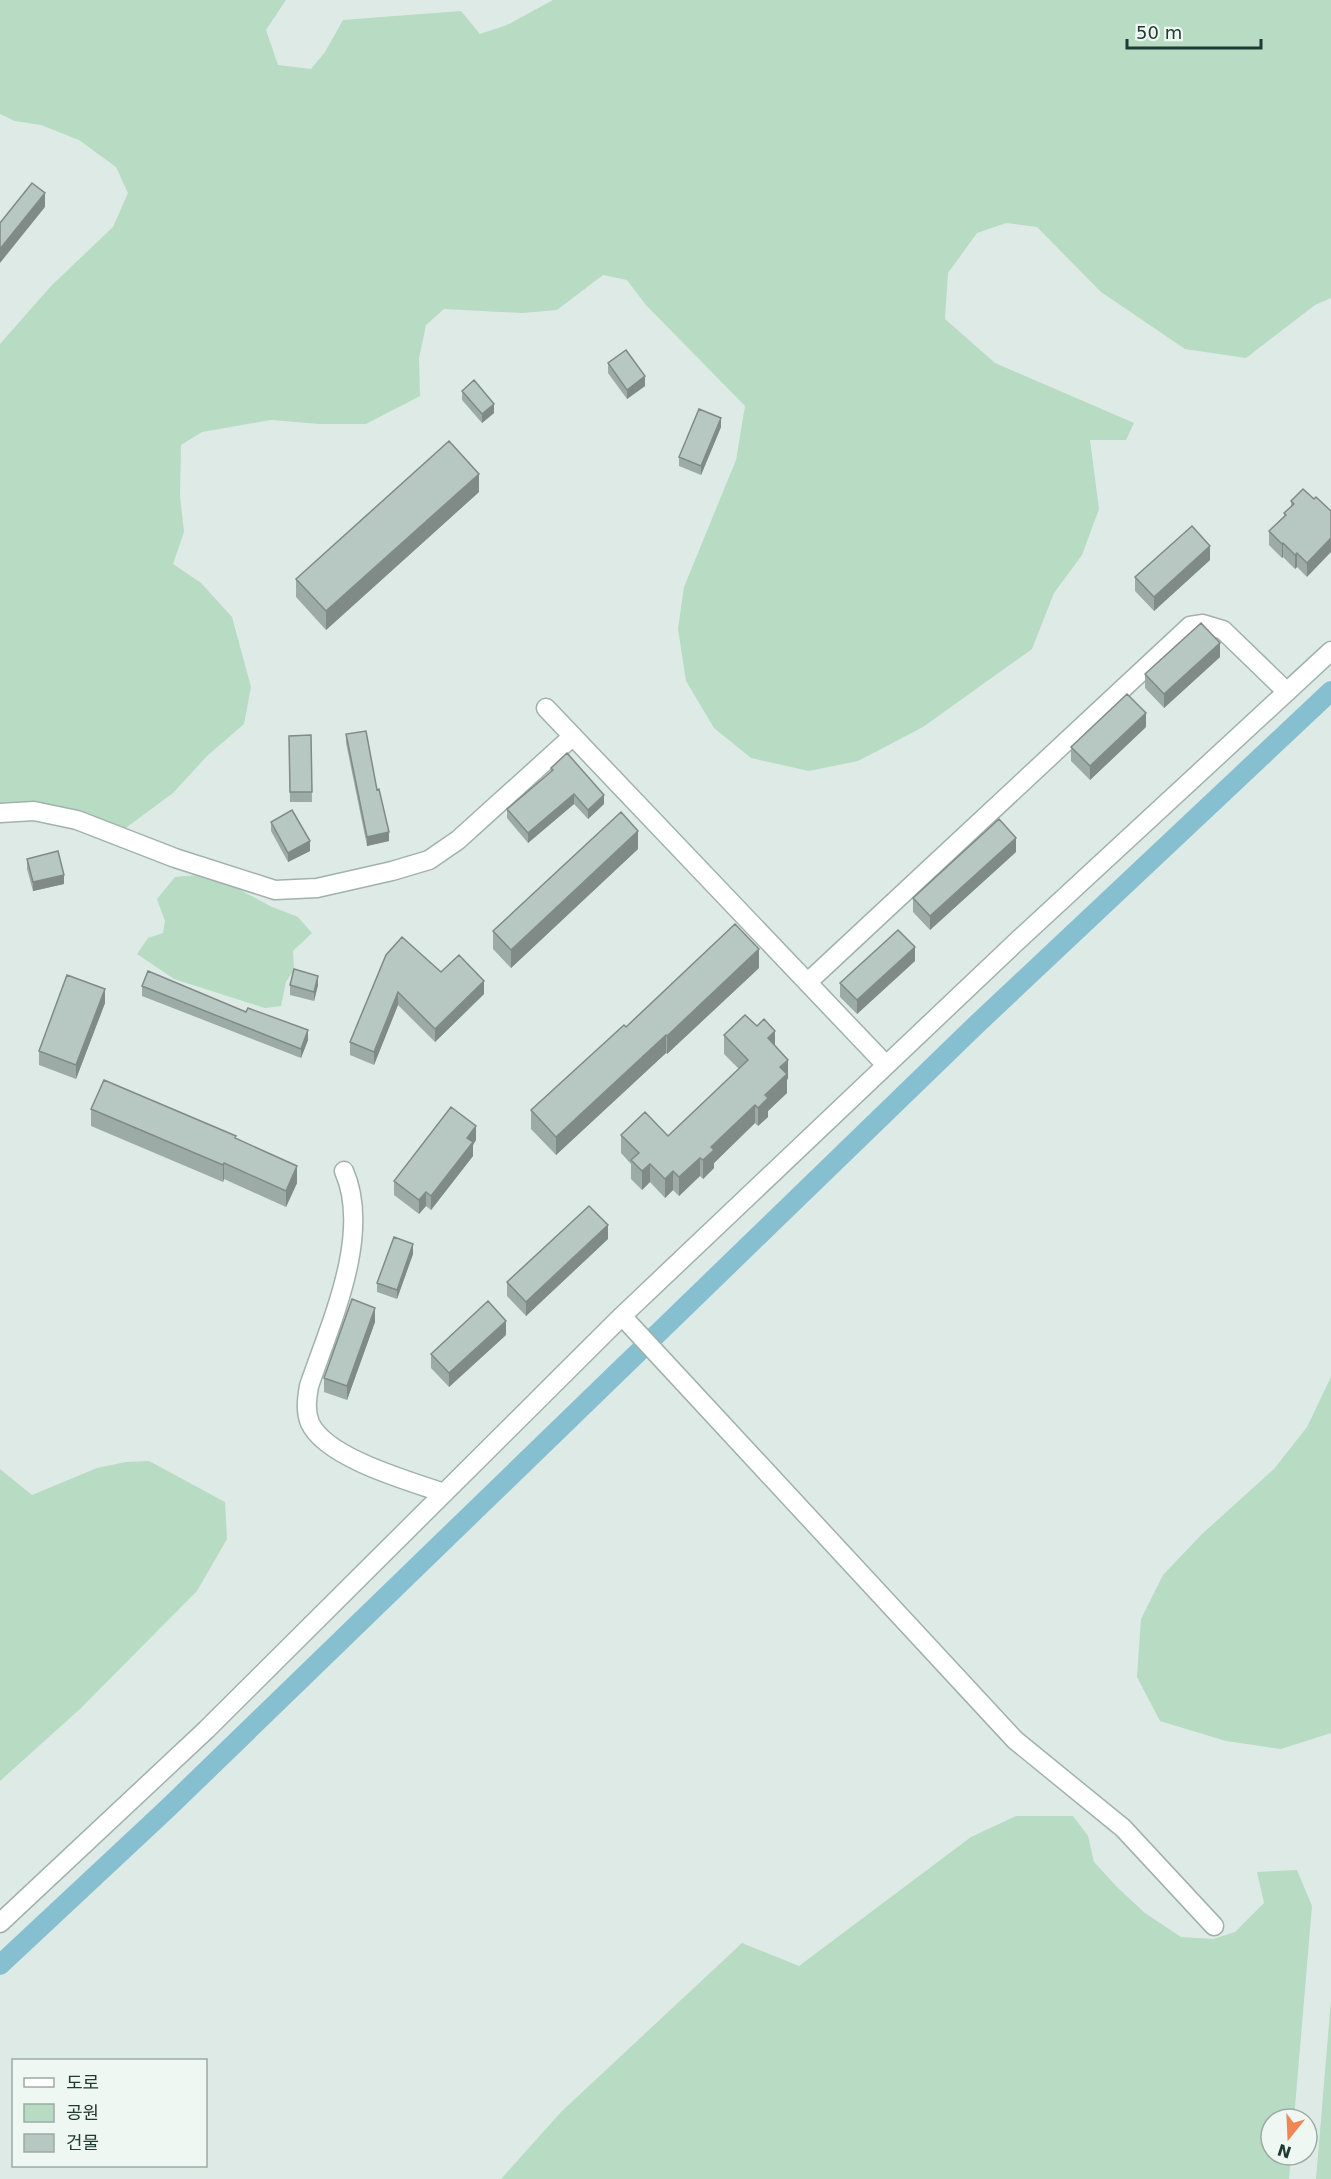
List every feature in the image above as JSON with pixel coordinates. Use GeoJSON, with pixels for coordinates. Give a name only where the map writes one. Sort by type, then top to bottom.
{"type":"FeatureCollection","features":[{"type":"Feature","properties":{"kind":"street"},"geometry":{"type":"LineString","coordinates":[[808,982],[1190,626],[1203,624],[1222,630],[1287,692]]}},
{"type":"Feature","properties":{"kind":"street"},"geometry":{"type":"LineString","coordinates":[[0,1923],[206,1730],[444,1493],[626,1320],[886,1065],[1012,945],[1331,651]]}},
{"type":"Feature","properties":{"kind":"street"},"geometry":{"type":"LineString","coordinates":[[546,708],[886,1065]]}},
{"type":"Feature","properties":{"kind":"street"},"geometry":{"type":"LineString","coordinates":[[0,813],[34,810],[77,820],[175,858],[275,890],[317,888],[429,860],[458,840],[573,736]]}},
{"type":"Feature","properties":{"kind":"street"},"geometry":{"type":"LineString","coordinates":[[344,1171],[353,1201],[353,1242],[345,1280],[309,1386],[306,1403],[310,1423],[331,1446],[391,1475],[444,1493]]}},
{"type":"Feature","properties":{"kind":"street"},"geometry":{"type":"LineString","coordinates":[[626,1320],[1015,1740],[1123,1828],[1214,1926]]}},
{"type":"Feature","properties":{"kind":"green space"},"geometry":{"type":"Polygon","coordinates":[[[0,0],[286,0],[266,30],[278,65],[311,69],[325,52],[343,20],[461,11],[480,34],[507,25],[553,0],[1331,0],[1331,298],[1315,305],[1246,358],[1185,349],[1101,292],[1037,227],[1006,223],[977,233],[948,273],[945,319],[995,363],[1134,423],[1126,440],[1090,440],[1099,509],[1082,555],[1054,593],[1032,649],[923,727],[858,761],[809,771],[751,758],[714,728],[686,681],[678,629],[684,587],[736,460],[745,406],[645,304],[627,280],[603,275],[557,310],[522,313],[444,309],[426,325],[419,358],[420,396],[366,424],[320,424],[271,420],[202,432],[181,445],[180,496],[184,532],[173,564],[201,583],[232,617],[251,687],[244,724],[207,756],[173,793],[123,830],[0,808],[0,344],[52,285],[113,227],[128,193],[116,167],[79,140],[41,125],[15,121],[0,114],[0,0]]]}},
{"type":"Feature","properties":{"kind":"green space"},"geometry":{"type":"Polygon","coordinates":[[[211,874],[270,906],[298,917],[312,933],[293,951],[294,970],[286,982],[281,1006],[265,1008],[174,979],[137,954],[148,938],[163,933],[165,921],[157,899],[175,877],[211,874]]]}},
{"type":"Feature","properties":{"kind":"green space"},"geometry":{"type":"Polygon","coordinates":[[[1331,1377],[1331,1733],[1281,1749],[1226,1741],[1160,1721],[1137,1677],[1141,1619],[1163,1575],[1202,1534],[1274,1469],[1307,1427],[1331,1377]]]}},
{"type":"Feature","properties":{"kind":"green space"},"geometry":{"type":"Polygon","coordinates":[[[149,1461],[225,1502],[227,1539],[197,1591],[80,1709],[0,1781],[0,1469],[32,1495],[97,1468],[126,1462],[149,1461]]]}},
{"type":"Feature","properties":{"kind":"green space"},"geometry":{"type":"Polygon","coordinates":[[[1016,1816],[1073,1816],[1088,1836],[1094,1862],[1145,1913],[1181,1937],[1213,1939],[1235,1932],[1264,1903],[1257,1872],[1297,1870],[1312,1906],[1295,2107],[1259,2107],[1259,2167],[1290,2167],[1289,2179],[501,2179],[561,2112],[742,1943],[799,1966],[971,1837],[1016,1816]]]}},
{"type":"Feature","properties":{"kind":"green space"},"geometry":{"type":"Polygon","coordinates":[[[1331,2000],[1331,2179],[1316,2179],[1317,2167],[1319,2167],[1331,2000]]]}},
{"type":"Feature","properties":{"kind":"building"},"geometry":{"type":"Polygon","coordinates":[[[32,183],[45,193],[0,249],[0,223],[32,183]]]}},
{"type":"Feature","properties":{"kind":"building"},"geometry":{"type":"Polygon","coordinates":[[[626,350],[645,376],[627,390],[608,363],[626,350]]]}},
{"type":"Feature","properties":{"kind":"building"},"geometry":{"type":"Polygon","coordinates":[[[474,380],[494,404],[482,414],[462,391],[474,380]]]}},
{"type":"Feature","properties":{"kind":"building"},"geometry":{"type":"Polygon","coordinates":[[[699,409],[721,418],[701,466],[679,457],[699,409]]]}},
{"type":"Feature","properties":{"kind":"building"},"geometry":{"type":"Polygon","coordinates":[[[449,441],[479,474],[326,611],[296,579],[449,441]]]}},
{"type":"Feature","properties":{"kind":"building"},"geometry":{"type":"Polygon","coordinates":[[[1303,489],[1331,511],[1331,538],[1307,563],[1269,531],[1286,515],[1284,513],[1294,504],[1291,501],[1303,489]]]}},
{"type":"Feature","properties":{"kind":"building"},"geometry":{"type":"Polygon","coordinates":[[[1192,526],[1210,546],[1154,597],[1135,577],[1192,526]]]}},
{"type":"Feature","properties":{"kind":"building"},"geometry":{"type":"Polygon","coordinates":[[[1201,623],[1220,643],[1164,694],[1145,674],[1201,623]]]}},
{"type":"Feature","properties":{"kind":"building"},"geometry":{"type":"Polygon","coordinates":[[[1127,694],[1146,713],[1090,766],[1071,747],[1127,694]]]}},
{"type":"Feature","properties":{"kind":"building"},"geometry":{"type":"Polygon","coordinates":[[[366,731],[377,790],[379,789],[389,832],[367,837],[346,734],[366,731]]]}},
{"type":"Feature","properties":{"kind":"building"},"geometry":{"type":"Polygon","coordinates":[[[311,735],[312,792],[290,792],[289,736],[311,735]]]}},
{"type":"Feature","properties":{"kind":"building"},"geometry":{"type":"Polygon","coordinates":[[[567,753],[604,795],[588,810],[574,794],[528,833],[507,809],[553,770],[551,768],[567,753]]]}},
{"type":"Feature","properties":{"kind":"building"},"geometry":{"type":"Polygon","coordinates":[[[292,810],[310,841],[288,853],[271,822],[292,810]]]}},
{"type":"Feature","properties":{"kind":"building"},"geometry":{"type":"Polygon","coordinates":[[[621,812],[638,831],[511,950],[493,931],[621,812]]]}},
{"type":"Feature","properties":{"kind":"building"},"geometry":{"type":"Polygon","coordinates":[[[999,819],[1016,838],[930,916],[913,898],[999,819]]]}},
{"type":"Feature","properties":{"kind":"building"},"geometry":{"type":"Polygon","coordinates":[[[58,851],[64,875],[33,882],[27,859],[58,851]]]}},
{"type":"Feature","properties":{"kind":"building"},"geometry":{"type":"Polygon","coordinates":[[[735,924],[759,949],[556,1137],[531,1110],[624,1025],[626,1027],[735,924]]]}},
{"type":"Feature","properties":{"kind":"building"},"geometry":{"type":"Polygon","coordinates":[[[898,930],[915,947],[857,1000],[840,983],[898,930]]]}},
{"type":"Feature","properties":{"kind":"building"},"geometry":{"type":"Polygon","coordinates":[[[402,937],[441,972],[459,955],[484,981],[435,1029],[398,992],[374,1052],[350,1042],[386,955],[402,937]]]}},
{"type":"Feature","properties":{"kind":"building"},"geometry":{"type":"Polygon","coordinates":[[[294,969],[318,976],[314,992],[290,985],[294,969]]]}},
{"type":"Feature","properties":{"kind":"building"},"geometry":{"type":"Polygon","coordinates":[[[148,971],[246,1012],[248,1008],[308,1030],[301,1049],[142,986],[148,971]]]}},
{"type":"Feature","properties":{"kind":"building"},"geometry":{"type":"Polygon","coordinates":[[[67,975],[105,989],[76,1065],[39,1051],[67,975]]]}},
{"type":"Feature","properties":{"kind":"building"},"geometry":{"type":"Polygon","coordinates":[[[745,1015],[757,1026],[764,1019],[775,1031],[768,1038],[788,1060],[780,1067],[787,1074],[765,1095],[768,1098],[758,1108],[755,1105],[711,1147],[714,1150],[703,1160],[700,1158],[679,1177],[673,1171],[665,1179],[650,1164],[642,1171],[631,1160],[639,1153],[621,1135],[645,1112],[668,1136],[748,1060],[724,1035],[745,1015]]]}},
{"type":"Feature","properties":{"kind":"building"},"geometry":{"type":"Polygon","coordinates":[[[104,1080],[236,1136],[235,1138],[297,1166],[286,1191],[91,1109],[104,1080]]]}},
{"type":"Feature","properties":{"kind":"building"},"geometry":{"type":"Polygon","coordinates":[[[451,1107],[476,1126],[467,1138],[473,1142],[431,1196],[426,1192],[419,1200],[394,1181],[451,1107]]]}},
{"type":"Feature","properties":{"kind":"building"},"geometry":{"type":"Polygon","coordinates":[[[589,1206],[608,1225],[526,1302],[507,1282],[589,1206]]]}},
{"type":"Feature","properties":{"kind":"building"},"geometry":{"type":"Polygon","coordinates":[[[394,1237],[413,1244],[397,1290],[377,1283],[394,1237]]]}},
{"type":"Feature","properties":{"kind":"building"},"geometry":{"type":"Polygon","coordinates":[[[352,1299],[375,1308],[347,1386],[324,1378],[352,1299]]]}},
{"type":"Feature","properties":{"kind":"building"},"geometry":{"type":"Polygon","coordinates":[[[488,1301],[506,1321],[449,1373],[431,1354],[488,1301]]]}},
{"type":"Feature","properties":{"kind":"waterway"},"geometry":{"type":"LineString","coordinates":[[0,1965],[168,1808],[976,1025],[1331,691]]}}]}
